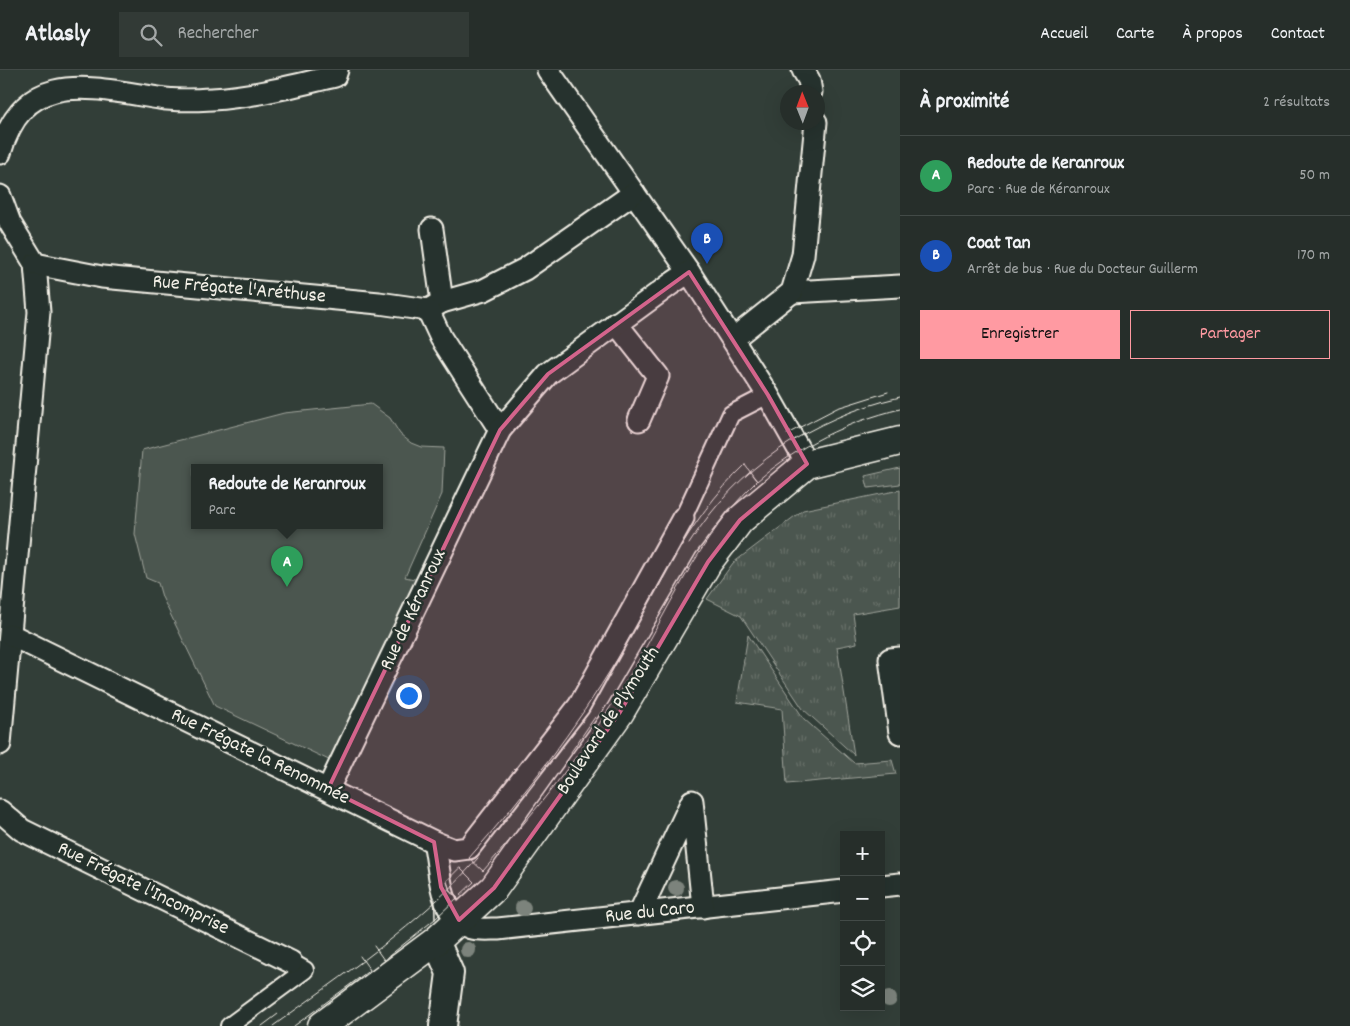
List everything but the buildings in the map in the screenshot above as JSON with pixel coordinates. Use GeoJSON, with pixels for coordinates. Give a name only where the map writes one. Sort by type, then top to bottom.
{"type":"FeatureCollection","features":[{"type":"Feature","properties":{"kind":"main road","name":"Boulevard de Plymouth"},"geometry":{"type":"LineString","coordinates":[[322,1026],[436,941],[494,888],[620,712],[708,562],[735,527],[758,504],[806,464],[900,441]]}},
{"type":"Feature","properties":{"kind":"street"},"geometry":{"type":"LineString","coordinates":[[0,153],[6,125],[20,102],[39,88],[60,80],[90,82],[160,98],[213,99],[336,76],[337,70]]}},
{"type":"Feature","properties":{"kind":"street"},"geometry":{"type":"LineString","coordinates":[[548,70],[690,272],[768,395],[806,464]]}},
{"type":"Feature","properties":{"kind":"street"},"geometry":{"type":"LineString","coordinates":[[733,339],[792,292],[803,256],[815,130]]}},
{"type":"Feature","properties":{"kind":"street","name":"Rue Frégate l'Aréthuse"},"geometry":{"type":"LineString","coordinates":[[35,264],[102,276],[379,303],[435,306],[484,290],[525,269],[634,193]]}},
{"type":"Feature","properties":{"kind":"street"},"geometry":{"type":"LineString","coordinates":[[0,196],[10,223],[35,264],[39,312],[14,566],[11,635],[0,744]]}},
{"type":"Feature","properties":{"kind":"street"},"geometry":{"type":"LineString","coordinates":[[432,229],[435,306],[441,338],[500,430]]}},
{"type":"Feature","properties":{"kind":"street","name":"Rue de Kéranroux"},"geometry":{"type":"LineString","coordinates":[[328,789],[500,430],[548,374],[616,323],[690,272]]}},
{"type":"Feature","properties":{"kind":"street"},"geometry":{"type":"LineString","coordinates":[[792,292],[900,286]]}},
{"type":"Feature","properties":{"kind":"street"},"geometry":{"type":"LineString","coordinates":[[616,323],[658,376],[640,420]]}},
{"type":"Feature","properties":{"kind":"street","name":"Boulevard de Plymouth"},"geometry":{"type":"LineString","coordinates":[[434,842],[454,850],[468,848],[579,706],[683,518],[731,414],[768,395]]}},
{"type":"Feature","properties":{"kind":"street","name":"Rue Frégate la Renommée"},"geometry":{"type":"LineString","coordinates":[[11,635],[434,842]]}},
{"type":"Feature","properties":{"kind":"street"},"geometry":{"type":"LineString","coordinates":[[900,658],[890,659],[900,733]]}},
{"type":"Feature","properties":{"kind":"street"},"geometry":{"type":"LineString","coordinates":[[639,914],[692,801],[703,907]]}},
{"type":"Feature","properties":{"kind":"street","name":"Rue Frégate l'Incomprise"},"geometry":{"type":"LineString","coordinates":[[0,810],[22,830],[304,969]]}},
{"type":"Feature","properties":{"kind":"street"},"geometry":{"type":"LineString","coordinates":[[434,842],[440,887],[448,907],[459,920]]}},
{"type":"Feature","properties":{"kind":"street"},"geometry":{"type":"LineString","coordinates":[[885,886],[900,884]]}},
{"type":"Feature","properties":{"kind":"street","name":"Rue du Caro"},"geometry":{"type":"LineString","coordinates":[[459,920],[472,928],[498,929],[840,891]]}},
{"type":"Feature","properties":{"kind":"street"},"geometry":{"type":"LineString","coordinates":[[436,941],[450,973],[443,1026]]}},
{"type":"Feature","properties":{"kind":"street"},"geometry":{"type":"LineString","coordinates":[[229,1026],[304,969]]}},
{"type":"Feature","properties":{"kind":"highlighted area"},"geometry":{"type":"Polygon","coordinates":[[[689,272],[768,395],[807,464],[740,520],[708,562],[620,712],[494,888],[459,920],[441,887],[434,842],[328,789],[500,430],[548,374],[689,272]]]}},
{"type":"Feature","properties":{"kind":"green space"},"geometry":{"type":"Polygon","coordinates":[[[371,404],[390,418],[400,434],[411,443],[421,447],[444,448],[442,494],[405,577],[419,580],[333,762],[215,706],[162,597],[158,583],[146,578],[135,534],[142,450],[284,413],[371,404]]]}},
{"type":"Feature","properties":{"kind":"green space"},"geometry":{"type":"Polygon","coordinates":[[[900,468],[900,484],[868,488],[865,476],[900,468]]]}},
{"type":"Feature","properties":{"kind":"green space"},"geometry":{"type":"Polygon","coordinates":[[[900,490],[900,606],[853,614],[857,643],[837,647],[854,755],[803,709],[741,616],[707,599],[733,563],[803,510],[900,490]]]}},
{"type":"Feature","properties":{"kind":"green space"},"geometry":{"type":"Polygon","coordinates":[[[748,635],[804,719],[854,763],[892,760],[896,774],[787,784],[782,709],[737,702],[748,635]]]}},
{"type":"Feature","properties":{"kind":"tram line"},"geometry":{"type":"LineString","coordinates":[[787,434],[837,408],[888,392]]}},
{"type":"Feature","properties":{"kind":"tram line"},"geometry":{"type":"LineString","coordinates":[[689,544],[708,516],[730,491],[779,449],[807,432],[836,418],[867,406],[900,397]]}},
{"type":"Feature","properties":{"kind":"tram line"},"geometry":{"type":"LineString","coordinates":[[752,475],[757,481],[790,456],[824,436],[880,414],[900,409]]}},
{"type":"Feature","properties":{"kind":"tram line"},"geometry":{"type":"LineString","coordinates":[[745,465],[757,481],[736,503],[701,551],[627,680],[595,731],[522,826],[483,871],[469,858],[529,786],[566,736],[618,658],[689,533],[724,487],[745,465]]}},
{"type":"Feature","properties":{"kind":"tram line"},"geometry":{"type":"LineString","coordinates":[[571,752],[595,717]]}},
{"type":"Feature","properties":{"kind":"tram line"},"geometry":{"type":"LineString","coordinates":[[273,1026],[354,968],[406,927],[478,858]]}},
{"type":"Feature","properties":{"kind":"tram line"},"geometry":{"type":"LineString","coordinates":[[460,868],[474,882],[458,897],[450,891],[447,881],[460,868]]}},
{"type":"Feature","properties":{"kind":"tram line"},"geometry":{"type":"LineString","coordinates":[[374,946],[384,960],[435,919],[458,897],[451,893],[447,882]]}},
{"type":"Feature","properties":{"kind":"tram line"},"geometry":{"type":"LineString","coordinates":[[434,897],[435,919]]}},
{"type":"Feature","properties":{"kind":"tram line"},"geometry":{"type":"LineString","coordinates":[[435,899],[435,919]]}},
{"type":"Feature","properties":{"kind":"tram line"},"geometry":{"type":"LineString","coordinates":[[294,1026],[370,970],[360,956]]}},
{"type":"Feature","properties":{"kind":"tram line"},"geometry":{"type":"LineString","coordinates":[[262,1026],[278,1014]]}},
{"type":"Feature","properties":{"kind":"place","name":"Coat Tan"},"geometry":{"type":"Point","coordinates":[707,264]}},
{"type":"Feature","properties":{"kind":"place","name":"Redoute de Keranroux"},"geometry":{"type":"Point","coordinates":[287,587]}}]}
